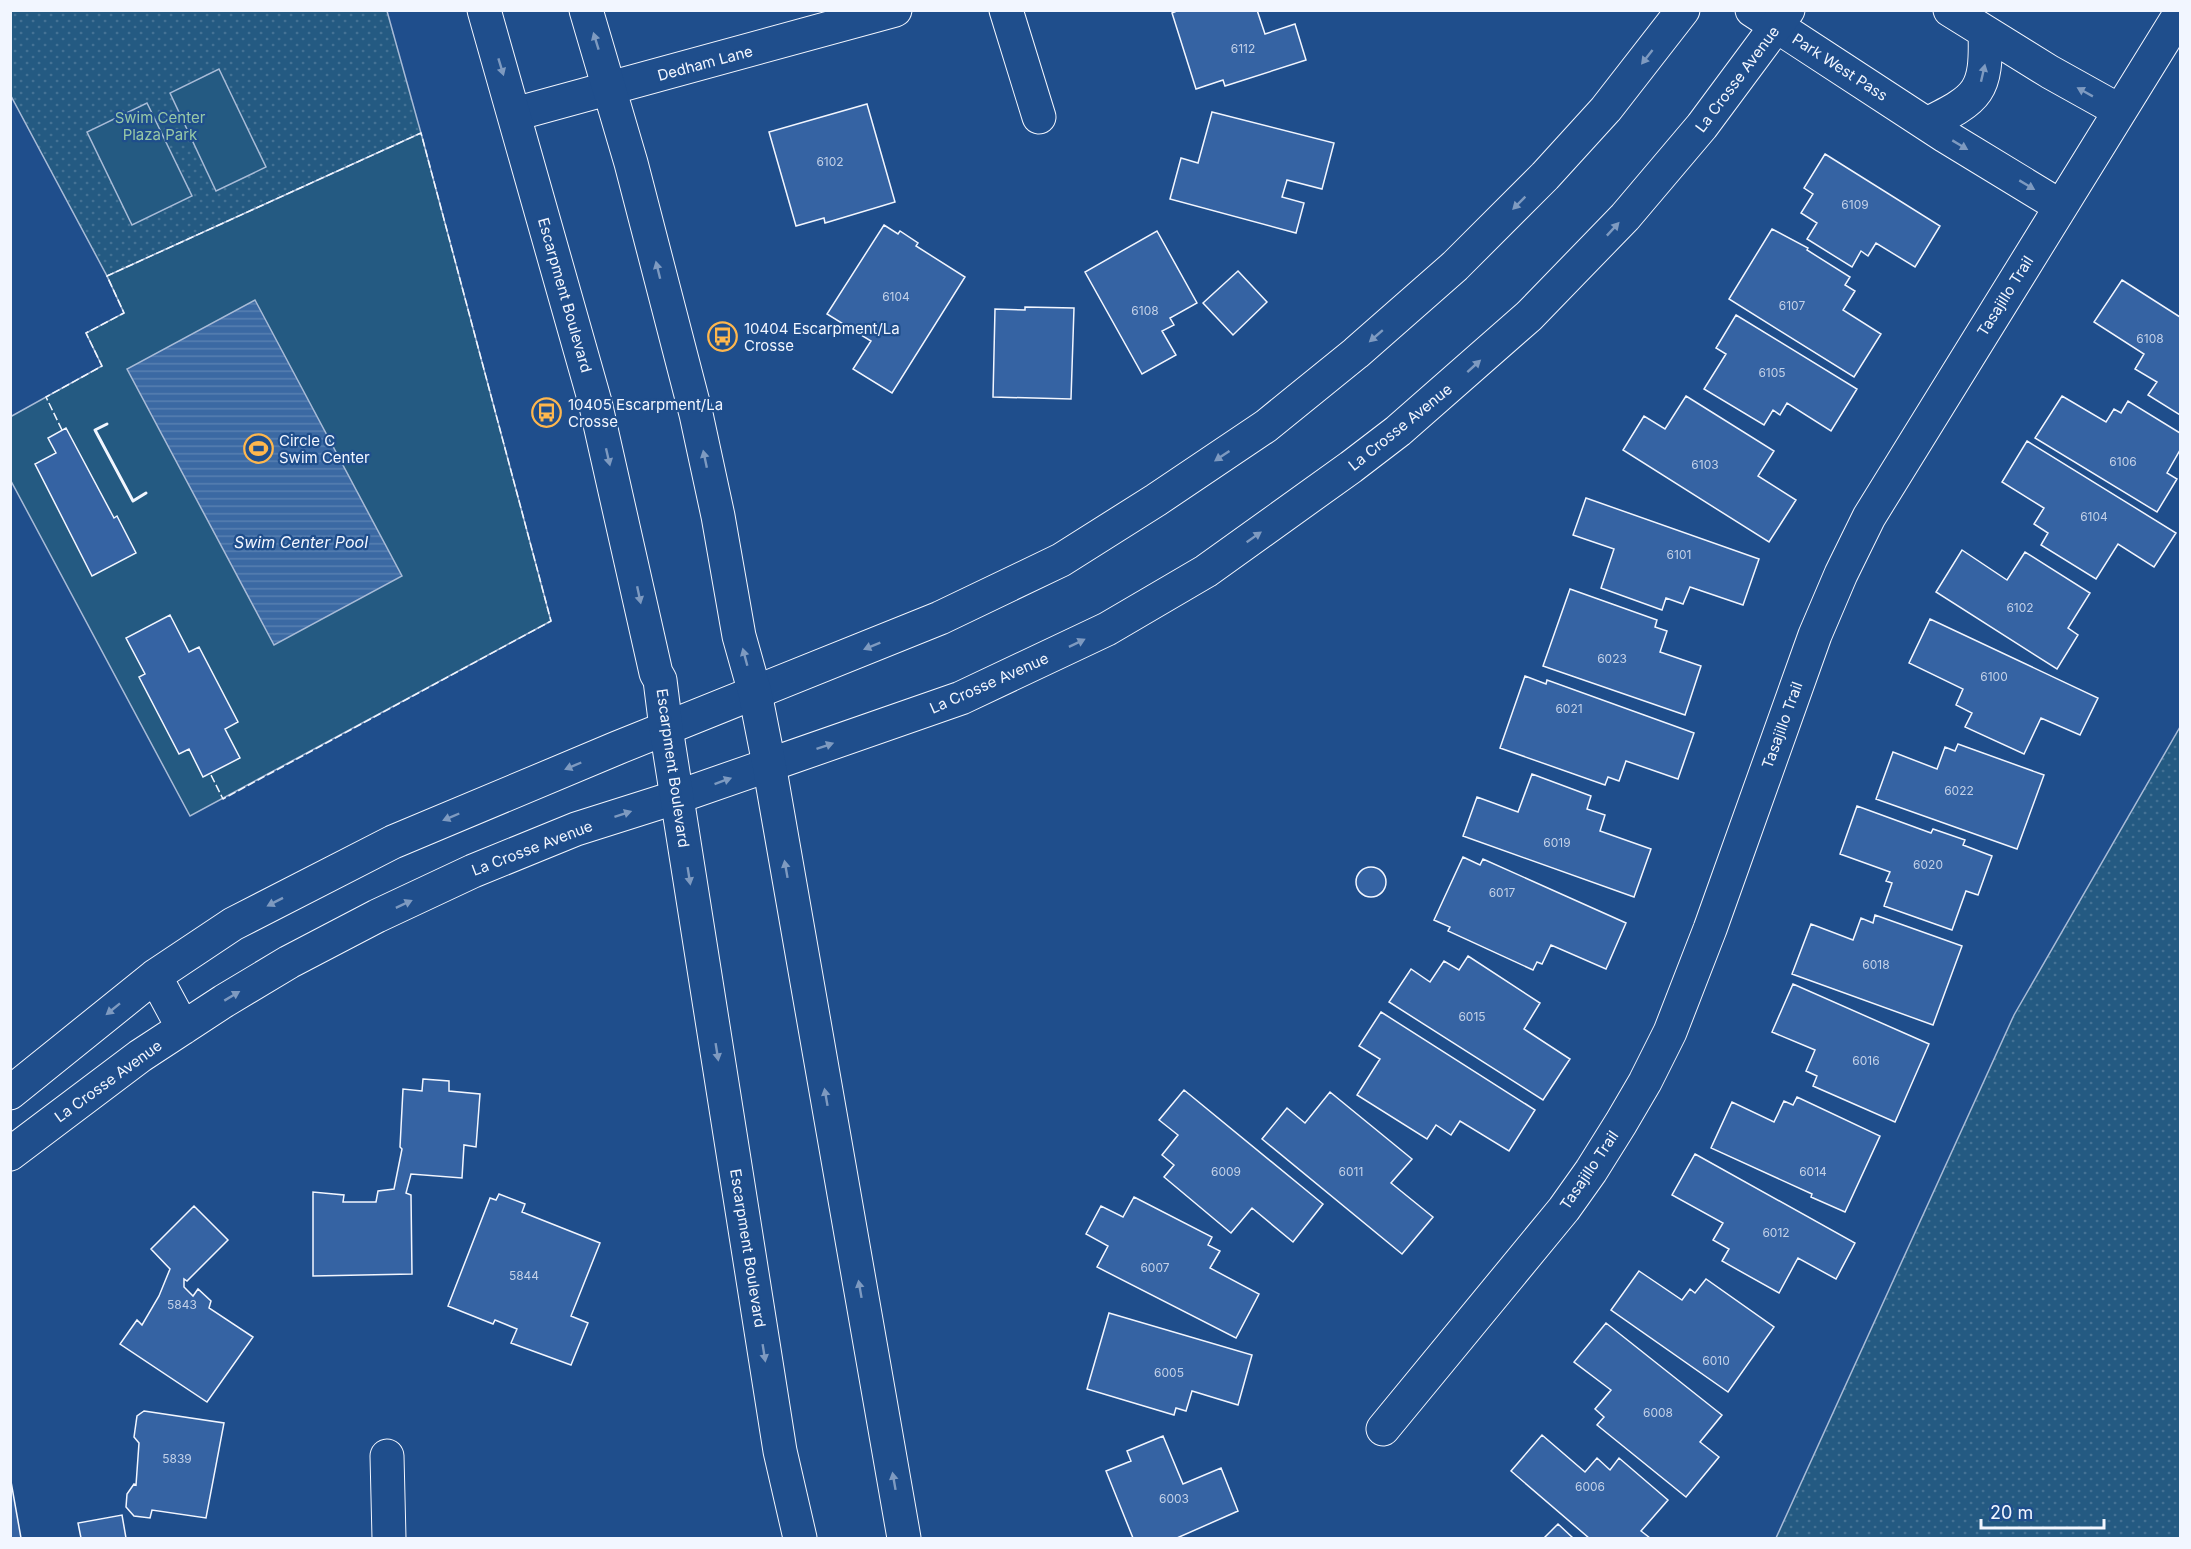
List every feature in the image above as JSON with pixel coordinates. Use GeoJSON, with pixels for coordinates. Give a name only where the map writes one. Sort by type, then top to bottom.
{"type":"FeatureCollection","features":[{"type":"Feature","properties":{"kind":"street","name":"Escarpment Boulevard"},"geometry":{"type":"LineString","coordinates":[[484,10],[595,402],[656,673],[660,680],[780,1451],[800,1539]]}},
{"type":"Feature","properties":{"kind":"street"},"geometry":{"type":"LineString","coordinates":[[586,10],[610,90],[696,414],[740,636],[755,693],[904,1539]]}},
{"type":"Feature","properties":{"kind":"street","name":"Dedham Lane"},"geometry":{"type":"LineString","coordinates":[[515,114],[610,90],[895,10]]}},
{"type":"Feature","properties":{"kind":"street"},"geometry":{"type":"LineString","coordinates":[[1006,10],[1039,117]]}},
{"type":"Feature","properties":{"kind":"street"},"geometry":{"type":"LineString","coordinates":[[10,1093],[155,976],[233,924],[393,842],[666,728],[940,618],[1061,560],[1147,506],[1266,426],[1365,345],[1455,266],[1545,176],[1606,109],[1683,10]]}},
{"type":"Feature","properties":{"kind":"street"},"geometry":{"type":"LineString","coordinates":[[1950,10],[2120,111]]}},
{"type":"Feature","properties":{"kind":"street","name":"Tasajillo Trail"},"geometry":{"type":"LineString","coordinates":[[1383,1429],[1564,1209],[1591,1171],[1645,1082],[1689,986],[1795,689],[1841,574],[1869,517],[2181,14]]}},
{"type":"Feature","properties":{"kind":"street","name":"Park West Pass"},"geometry":{"type":"LineString","coordinates":[[1773,16],[1927,124],[2061,206]]}},
{"type":"Feature","properties":{"kind":"street","name":"La Crosse Avenue"},"geometry":{"type":"LineString","coordinates":[[10,1154],[60,1114],[183,1028],[289,962],[377,916],[473,871],[576,829],[677,797],[960,698],[1107,628],[1206,571],[1398,431],[1528,316],[1595,249],[1702,126],[1773,16]]}},
{"type":"Feature","properties":{"kind":"street"},"geometry":{"type":"LineString","coordinates":[[1927,124],[1964,104],[1978,90],[1984,75],[1985,32]]}},
{"type":"Feature","properties":{"kind":"street"},"geometry":{"type":"LineString","coordinates":[[155,976],[183,1028]]}},
{"type":"Feature","properties":{"kind":"street"},"geometry":{"type":"LineString","coordinates":[[387,1456],[389,1539]]}},
{"type":"Feature","properties":{"kind":"green space","name":"Swim Center Plaza Park"},"geometry":{"type":"Polygon","coordinates":[[[10,11],[387,11],[421,133],[107,276],[11,96],[10,11]]]}},
{"type":"Feature","properties":{"kind":"green space"},"geometry":{"type":"Polygon","coordinates":[[[219,69],[266,167],[216,191],[170,93],[219,69]]]}},
{"type":"Feature","properties":{"kind":"green space"},"geometry":{"type":"Polygon","coordinates":[[[147,103],[192,196],[132,225],[87,132],[147,103]]]}},
{"type":"Feature","properties":{"kind":"green space","name":"Circle C Swim Center"},"geometry":{"type":"Polygon","coordinates":[[[421,133],[551,621],[190,816],[11,481],[10,417],[102,366],[86,333],[124,313],[107,276],[421,133]]]}},
{"type":"Feature","properties":{"kind":"green space"},"geometry":{"type":"Polygon","coordinates":[[[2180,727],[2180,1538],[1776,1538],[2014,1015],[2180,727]]]}},
{"type":"Feature","properties":{"kind":"water","name":"Swim Center Pool"},"geometry":{"type":"Polygon","coordinates":[[[255,300],[402,576],[274,645],[127,369],[255,300]]]}},
{"type":"Feature","properties":{"kind":"building"},"geometry":{"type":"Polygon","coordinates":[[[1179,10],[1257,10],[1265,34],[1295,24],[1306,60],[1225,86],[1223,80],[1196,89],[1172,13],[1179,10]]]}},
{"type":"Feature","properties":{"kind":"building"},"geometry":{"type":"Polygon","coordinates":[[[867,104],[895,202],[825,223],[824,218],[796,226],[769,132],[867,104]]]}},
{"type":"Feature","properties":{"kind":"building"},"geometry":{"type":"Polygon","coordinates":[[[1212,112],[1334,143],[1322,189],[1287,180],[1282,197],[1304,203],[1296,233],[1170,199],[1181,158],[1198,163],[1212,112]]]}},
{"type":"Feature","properties":{"kind":"building"},"geometry":{"type":"Polygon","coordinates":[[[1825,154],[1940,226],[1915,267],[1876,243],[1868,256],[1861,251],[1852,267],[1807,239],[1817,223],[1801,213],[1813,194],[1804,188],[1825,154]]]}},
{"type":"Feature","properties":{"kind":"building"},"geometry":{"type":"Polygon","coordinates":[[[884,225],[898,234],[900,231],[918,243],[916,246],[965,277],[892,393],[853,369],[871,341],[827,314],[884,225]]]}},
{"type":"Feature","properties":{"kind":"building"},"geometry":{"type":"Polygon","coordinates":[[[1772,229],[1808,248],[1807,250],[1850,277],[1845,285],[1855,291],[1843,310],[1881,334],[1854,377],[1729,299],[1772,229]]]}},
{"type":"Feature","properties":{"kind":"building"},"geometry":{"type":"Polygon","coordinates":[[[1157,231],[1197,303],[1170,318],[1174,325],[1162,331],[1176,355],[1142,374],[1085,272],[1157,231]]]}},
{"type":"Feature","properties":{"kind":"building"},"geometry":{"type":"Polygon","coordinates":[[[1238,271],[1267,302],[1233,335],[1203,303],[1238,271]]]}},
{"type":"Feature","properties":{"kind":"building"},"geometry":{"type":"Polygon","coordinates":[[[2122,280],[2180,317],[2180,415],[2148,395],[2157,382],[2135,369],[2144,354],[2094,322],[2122,280]]]}},
{"type":"Feature","properties":{"kind":"building"},"geometry":{"type":"Polygon","coordinates":[[[1025,307],[1074,308],[1071,399],[993,397],[995,309],[1025,310],[1025,307]]]}},
{"type":"Feature","properties":{"kind":"building"},"geometry":{"type":"Polygon","coordinates":[[[1736,315],[1857,389],[1831,431],[1787,403],[1780,415],[1773,410],[1764,425],[1704,389],[1726,354],[1716,348],[1736,315]]]}},
{"type":"Feature","properties":{"kind":"building"},"geometry":{"type":"Polygon","coordinates":[[[1686,396],[1774,451],[1758,476],[1796,500],[1769,542],[1623,450],[1644,416],[1665,429],[1686,396]]]}},
{"type":"Feature","properties":{"kind":"building"},"geometry":{"type":"Polygon","coordinates":[[[2062,396],[2106,422],[2114,409],[2121,413],[2128,401],[2180,433],[2180,450],[2167,473],[2177,479],[2157,512],[2035,438],[2062,396]]]}},
{"type":"Feature","properties":{"kind":"building"},"geometry":{"type":"Polygon","coordinates":[[[66,428],[114,518],[117,516],[136,553],[92,576],[35,464],[56,453],[48,438],[66,428]]]}},
{"type":"Feature","properties":{"kind":"building"},"geometry":{"type":"Polygon","coordinates":[[[2027,441],[2176,533],[2154,567],[2118,544],[2096,579],[2041,545],[2048,533],[2034,524],[2044,508],[2002,482],[2027,441]]]}},
{"type":"Feature","properties":{"kind":"building"},"geometry":{"type":"Polygon","coordinates":[[[1586,498],[1759,559],[1743,605],[1690,587],[1683,604],[1666,598],[1662,610],[1601,588],[1614,549],[1573,535],[1586,498]]]}},
{"type":"Feature","properties":{"kind":"building"},"geometry":{"type":"Polygon","coordinates":[[[1962,550],[2007,580],[2025,552],[2090,593],[2068,628],[2078,635],[2057,669],[1936,592],[1962,550]]]}},
{"type":"Feature","properties":{"kind":"building"},"geometry":{"type":"Polygon","coordinates":[[[1570,589],[1657,620],[1655,627],[1667,631],[1660,652],[1701,666],[1685,715],[1543,666],[1570,589]]]}},
{"type":"Feature","properties":{"kind":"building"},"geometry":{"type":"Polygon","coordinates":[[[170,615],[189,652],[199,647],[238,722],[225,729],[240,758],[203,777],[189,749],[179,754],[139,677],[145,674],[126,638],[170,615]]]}},
{"type":"Feature","properties":{"kind":"building"},"geometry":{"type":"Polygon","coordinates":[[[1930,619],[2098,698],[2080,735],[2041,718],[2024,754],[1965,727],[1972,713],[1956,705],[1963,689],[1909,663],[1930,619]]]}},
{"type":"Feature","properties":{"kind":"building"},"geometry":{"type":"Polygon","coordinates":[[[1525,676],[1546,684],[1547,680],[1694,733],[1678,779],[1626,761],[1619,781],[1608,777],[1605,785],[1500,748],[1525,676]]]}},
{"type":"Feature","properties":{"kind":"building"},"geometry":{"type":"Polygon","coordinates":[[[1958,744],[2044,775],[2017,849],[1876,799],[1893,752],[1937,769],[1945,747],[1955,751],[1958,744]]]}},
{"type":"Feature","properties":{"kind":"building"},"geometry":{"type":"Polygon","coordinates":[[[1532,774],[1591,796],[1587,809],[1605,815],[1600,831],[1651,849],[1634,897],[1463,836],[1477,797],[1518,812],[1532,774]]]}},
{"type":"Feature","properties":{"kind":"building"},"geometry":{"type":"Polygon","coordinates":[[[1857,806],[1931,833],[1933,829],[1965,840],[1963,845],[1992,856],[1978,895],[1966,891],[1952,930],[1884,906],[1892,883],[1886,881],[1890,872],[1840,854],[1857,806]]]}},
{"type":"Feature","properties":{"kind":"building"},"geometry":{"type":"Polygon","coordinates":[[[1463,857],[1480,865],[1483,859],[1626,923],[1606,969],[1551,945],[1542,964],[1537,962],[1533,970],[1448,931],[1450,927],[1434,920],[1463,857]]]}},
{"type":"Feature","properties":{"kind":"building"},"geometry":{"type":"Polygon","coordinates":[[[1371,867],[1377,868],[1385,876],[1385,888],[1377,896],[1371,897],[1365,896],[1357,888],[1356,882],[1357,876],[1365,868],[1371,867]]]}},
{"type":"Feature","properties":{"kind":"building"},"geometry":{"type":"Polygon","coordinates":[[[1875,915],[1962,946],[1933,1025],[1792,974],[1811,924],[1853,940],[1861,918],[1873,923],[1875,915]]]}},
{"type":"Feature","properties":{"kind":"building"},"geometry":{"type":"Polygon","coordinates":[[[1468,956],[1540,1003],[1524,1029],[1570,1059],[1543,1100],[1389,1002],[1411,969],[1430,982],[1444,961],[1459,970],[1468,956]]]}},
{"type":"Feature","properties":{"kind":"building"},"geometry":{"type":"Polygon","coordinates":[[[1793,984],[1929,1044],[1895,1122],[1813,1086],[1817,1076],[1806,1071],[1815,1050],[1772,1032],[1793,984]]]}},
{"type":"Feature","properties":{"kind":"building"},"geometry":{"type":"Polygon","coordinates":[[[1381,1012],[1535,1110],[1509,1151],[1460,1121],[1451,1135],[1436,1125],[1427,1139],[1357,1095],[1380,1059],[1359,1046],[1381,1012]]]}},
{"type":"Feature","properties":{"kind":"building"},"geometry":{"type":"Polygon","coordinates":[[[423,1079],[449,1081],[449,1091],[480,1094],[476,1147],[464,1145],[462,1178],[411,1174],[406,1193],[411,1195],[412,1274],[313,1276],[313,1192],[344,1195],[343,1202],[376,1202],[378,1191],[394,1189],[402,1149],[400,1147],[403,1089],[422,1091],[423,1079]]]}},
{"type":"Feature","properties":{"kind":"building"},"geometry":{"type":"Polygon","coordinates":[[[1184,1090],[1323,1204],[1293,1242],[1252,1208],[1231,1233],[1164,1177],[1174,1165],[1162,1155],[1178,1135],[1159,1120],[1184,1090]]]}},
{"type":"Feature","properties":{"kind":"building"},"geometry":{"type":"Polygon","coordinates":[[[1330,1092],[1412,1159],[1391,1183],[1433,1217],[1402,1254],[1262,1139],[1287,1108],[1305,1123],[1330,1092]]]}},
{"type":"Feature","properties":{"kind":"building"},"geometry":{"type":"Polygon","coordinates":[[[1797,1097],[1880,1136],[1845,1212],[1811,1197],[1812,1194],[1711,1148],[1732,1102],[1774,1122],[1784,1101],[1793,1105],[1797,1097]]]}},
{"type":"Feature","properties":{"kind":"building"},"geometry":{"type":"Polygon","coordinates":[[[1695,1154],[1855,1243],[1836,1279],[1798,1258],[1779,1293],[1722,1261],[1729,1249],[1713,1240],[1723,1223],[1672,1195],[1695,1154]]]}},
{"type":"Feature","properties":{"kind":"building"},"geometry":{"type":"Polygon","coordinates":[[[499,1194],[525,1204],[522,1212],[600,1243],[571,1316],[588,1323],[571,1365],[511,1343],[517,1329],[495,1320],[493,1324],[448,1306],[490,1198],[496,1200],[499,1194]]]}},
{"type":"Feature","properties":{"kind":"building"},"geometry":{"type":"Polygon","coordinates":[[[1134,1197],[1212,1237],[1208,1245],[1220,1251],[1210,1268],[1259,1294],[1236,1338],[1097,1267],[1108,1246],[1086,1234],[1101,1206],[1123,1217],[1134,1197]]]}},
{"type":"Feature","properties":{"kind":"building"},"geometry":{"type":"Polygon","coordinates":[[[194,1206],[228,1240],[187,1281],[184,1279],[184,1287],[193,1296],[198,1289],[211,1301],[209,1308],[253,1337],[207,1402],[120,1344],[137,1320],[142,1325],[159,1296],[170,1269],[151,1249],[194,1206]]]}},
{"type":"Feature","properties":{"kind":"building"},"geometry":{"type":"Polygon","coordinates":[[[1639,1271],[1682,1300],[1690,1289],[1695,1293],[1706,1279],[1774,1327],[1728,1392],[1611,1310],[1639,1271]]]}},
{"type":"Feature","properties":{"kind":"building"},"geometry":{"type":"Polygon","coordinates":[[[1109,1313],[1252,1355],[1238,1405],[1192,1391],[1186,1411],[1176,1408],[1174,1415],[1087,1389],[1109,1313]]]}},
{"type":"Feature","properties":{"kind":"building"},"geometry":{"type":"Polygon","coordinates":[[[1606,1323],[1722,1415],[1700,1442],[1719,1457],[1686,1497],[1597,1425],[1604,1417],[1595,1409],[1611,1390],[1574,1362],[1606,1323]]]}},
{"type":"Feature","properties":{"kind":"building"},"geometry":{"type":"Polygon","coordinates":[[[144,1411],[224,1423],[206,1518],[152,1510],[150,1518],[134,1516],[126,1507],[127,1494],[134,1484],[136,1485],[139,1443],[134,1437],[137,1416],[144,1411]]]}},
{"type":"Feature","properties":{"kind":"building"},"geometry":{"type":"Polygon","coordinates":[[[1542,1435],[1585,1472],[1597,1458],[1610,1470],[1619,1458],[1668,1500],[1641,1531],[1650,1538],[1589,1538],[1511,1471],[1542,1435]]]}},
{"type":"Feature","properties":{"kind":"building"},"geometry":{"type":"Polygon","coordinates":[[[1163,1436],[1183,1484],[1221,1468],[1238,1511],[1177,1538],[1133,1538],[1106,1471],[1131,1461],[1127,1451],[1163,1436]]]}},
{"type":"Feature","properties":{"kind":"building"},"geometry":{"type":"Polygon","coordinates":[[[10,1476],[21,1538],[10,1538],[10,1476]]]}},
{"type":"Feature","properties":{"kind":"building"},"geometry":{"type":"Polygon","coordinates":[[[122,1515],[126,1538],[81,1538],[78,1523],[122,1515]]]}},
{"type":"Feature","properties":{"kind":"building"},"geometry":{"type":"Polygon","coordinates":[[[1558,1524],[1573,1538],[1544,1538],[1558,1524]]]}},
{"type":"Feature","properties":{"kind":"fence"},"geometry":{"type":"LineString","coordinates":[[62,430],[46,397],[102,366],[86,333],[124,313],[107,276],[421,133],[551,621],[223,799],[210,773]]}},
{"type":"Feature","properties":{"kind":"wall"},"geometry":{"type":"LineString","coordinates":[[107,424],[95,430],[133,501],[146,493]]}},
{"type":"Feature","properties":{"kind":"place","name":"10404 Escarpment/La Crosse"},"geometry":{"type":"Point","coordinates":[723,337]}},
{"type":"Feature","properties":{"kind":"place","name":"10405 Escarpment/La Crosse"},"geometry":{"type":"Point","coordinates":[547,413]}},
{"type":"Feature","properties":{"kind":"place","name":"Circle C Swim Center"},"geometry":{"type":"Point","coordinates":[258,449]}}]}
